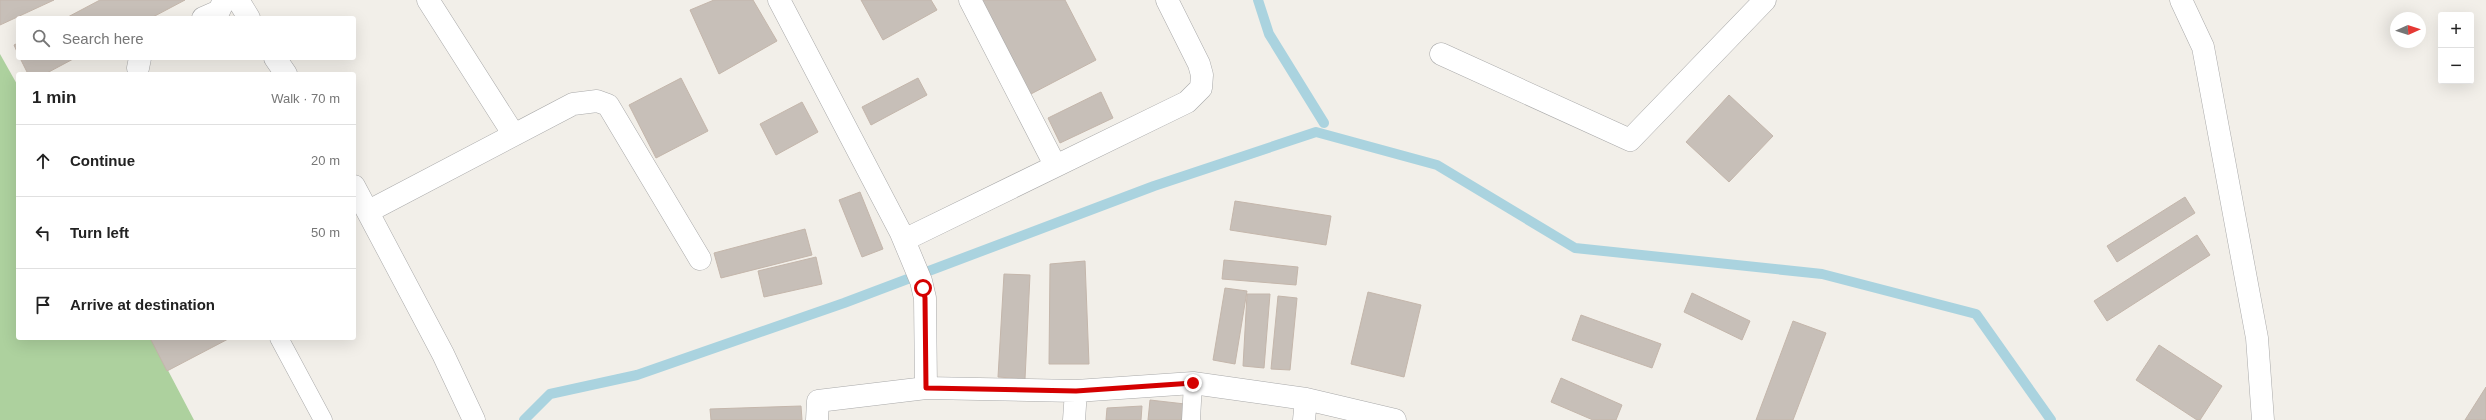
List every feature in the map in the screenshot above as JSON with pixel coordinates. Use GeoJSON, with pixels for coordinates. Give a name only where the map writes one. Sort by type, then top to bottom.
{"type":"FeatureCollection","features":[{"type":"Feature","properties":{"kind":"street"},"geometry":{"type":"LineString","coordinates":[[208,16],[219,11],[224,0]]}},
{"type":"Feature","properties":{"kind":"street"},"geometry":{"type":"LineString","coordinates":[[238,0],[248,16]]}},
{"type":"Feature","properties":{"kind":"street"},"geometry":{"type":"LineString","coordinates":[[428,0],[514,135]]}},
{"type":"Feature","properties":{"kind":"street"},"geometry":{"type":"LineString","coordinates":[[779,0],[905,243],[921,281],[925,298],[926,388]]}},
{"type":"Feature","properties":{"kind":"street"},"geometry":{"type":"LineString","coordinates":[[970,0],[1055,165]]}},
{"type":"Feature","properties":{"kind":"street"},"geometry":{"type":"LineString","coordinates":[[905,243],[1055,165],[1187,102],[1201,88],[1202,75],[1199,64],[1167,0]]}},
{"type":"Feature","properties":{"kind":"street"},"geometry":{"type":"LineString","coordinates":[[1441,54],[1630,140],[1765,0]]}},
{"type":"Feature","properties":{"kind":"street"},"geometry":{"type":"LineString","coordinates":[[2181,0],[2203,47],[2257,338],[2263,420]]}},
{"type":"Feature","properties":{"kind":"street"},"geometry":{"type":"LineString","coordinates":[[276,60],[285,72]]}},
{"type":"Feature","properties":{"kind":"street"},"geometry":{"type":"LineString","coordinates":[[369,211],[573,104],[597,101],[608,105],[700,259]]}},
{"type":"Feature","properties":{"kind":"street"},"geometry":{"type":"LineString","coordinates":[[356,189],[369,211],[443,354],[474,420]]}},
{"type":"Feature","properties":{"kind":"street"},"geometry":{"type":"LineString","coordinates":[[817,420],[818,401],[926,388],[1076,391],[1193,383],[1305,410],[1395,420]]}},
{"type":"Feature","properties":{"kind":"street"},"geometry":{"type":"LineString","coordinates":[[1074,420],[1076,391]]}},
{"type":"Feature","properties":{"kind":"lane"},"geometry":{"type":"LineString","coordinates":[[281,340],[323,420]]}},
{"type":"Feature","properties":{"kind":"lane"},"geometry":{"type":"LineString","coordinates":[[1191,420],[1193,383]]}},
{"type":"Feature","properties":{"kind":"green space"},"geometry":{"type":"Polygon","coordinates":[[[0,54],[16,82],[16,340],[152,340],[194,420],[0,420],[0,54]]]}},
{"type":"Feature","properties":{"kind":"building"},"geometry":{"type":"Polygon","coordinates":[[[0,0],[54,0],[19,16],[16,16],[16,18],[0,25],[0,0]]]}},
{"type":"Feature","properties":{"kind":"building"},"geometry":{"type":"Polygon","coordinates":[[[100,0],[185,0],[155,16],[70,16],[100,0]]]}},
{"type":"Feature","properties":{"kind":"building"},"geometry":{"type":"Polygon","coordinates":[[[714,0],[753,0],[777,41],[719,74],[690,10],[714,0]]]}},
{"type":"Feature","properties":{"kind":"building"},"geometry":{"type":"Polygon","coordinates":[[[861,0],[931,0],[937,10],[883,40],[861,0]]]}},
{"type":"Feature","properties":{"kind":"building"},"geometry":{"type":"Polygon","coordinates":[[[979,0],[1065,0],[1096,60],[1029,95],[979,0]]]}},
{"type":"Feature","properties":{"kind":"building"},"geometry":{"type":"Polygon","coordinates":[[[21,60],[71,60],[49,72],[27,72],[21,60]]]}},
{"type":"Feature","properties":{"kind":"building"},"geometry":{"type":"Polygon","coordinates":[[[681,78],[708,131],[656,158],[629,105],[681,78]]]}},
{"type":"Feature","properties":{"kind":"building"},"geometry":{"type":"Polygon","coordinates":[[[918,78],[927,95],[871,125],[862,107],[918,78]]]}},
{"type":"Feature","properties":{"kind":"building"},"geometry":{"type":"Polygon","coordinates":[[[1101,92],[1113,118],[1060,143],[1048,118],[1101,92]]]}},
{"type":"Feature","properties":{"kind":"building"},"geometry":{"type":"Polygon","coordinates":[[[1729,95],[1773,136],[1729,182],[1686,142],[1729,95]]]}},
{"type":"Feature","properties":{"kind":"building"},"geometry":{"type":"Polygon","coordinates":[[[802,102],[818,132],[776,155],[760,124],[802,102]]]}},
{"type":"Feature","properties":{"kind":"building"},"geometry":{"type":"Polygon","coordinates":[[[860,192],[883,249],[862,257],[839,200],[860,192]]]}},
{"type":"Feature","properties":{"kind":"building"},"geometry":{"type":"Polygon","coordinates":[[[2185,197],[2195,213],[2117,262],[2107,246],[2185,197]]]}},
{"type":"Feature","properties":{"kind":"building"},"geometry":{"type":"Polygon","coordinates":[[[1235,201],[1331,216],[1326,245],[1230,230],[1235,201]]]}},
{"type":"Feature","properties":{"kind":"building"},"geometry":{"type":"Polygon","coordinates":[[[805,229],[812,255],[721,278],[714,253],[805,229]]]}},
{"type":"Feature","properties":{"kind":"building"},"geometry":{"type":"Polygon","coordinates":[[[2197,235],[2210,255],[2107,321],[2094,301],[2197,235]]]}},
{"type":"Feature","properties":{"kind":"building"},"geometry":{"type":"Polygon","coordinates":[[[816,257],[822,284],[764,297],[758,271],[816,257]]]}},
{"type":"Feature","properties":{"kind":"building"},"geometry":{"type":"Polygon","coordinates":[[[1224,260],[1298,267],[1296,285],[1222,279],[1224,260]]]}},
{"type":"Feature","properties":{"kind":"building"},"geometry":{"type":"Polygon","coordinates":[[[1085,261],[1089,364],[1049,364],[1050,264],[1085,261]]]}},
{"type":"Feature","properties":{"kind":"building"},"geometry":{"type":"Polygon","coordinates":[[[1004,274],[1030,275],[1025,379],[998,377],[1004,274]]]}},
{"type":"Feature","properties":{"kind":"building"},"geometry":{"type":"Polygon","coordinates":[[[1225,288],[1247,291],[1235,364],[1213,360],[1225,288]]]}},
{"type":"Feature","properties":{"kind":"building"},"geometry":{"type":"Polygon","coordinates":[[[1368,292],[1421,305],[1404,377],[1351,364],[1368,292]]]}},
{"type":"Feature","properties":{"kind":"building"},"geometry":{"type":"Polygon","coordinates":[[[1692,293],[1750,321],[1742,340],[1684,312],[1692,293]]]}},
{"type":"Feature","properties":{"kind":"building"},"geometry":{"type":"Polygon","coordinates":[[[1247,294],[1270,294],[1264,368],[1243,366],[1247,294]]]}},
{"type":"Feature","properties":{"kind":"building"},"geometry":{"type":"Polygon","coordinates":[[[1278,296],[1297,298],[1290,370],[1271,369],[1278,296]]]}},
{"type":"Feature","properties":{"kind":"building"},"geometry":{"type":"Polygon","coordinates":[[[1581,315],[1661,344],[1652,368],[1572,340],[1581,315]]]}},
{"type":"Feature","properties":{"kind":"building"},"geometry":{"type":"Polygon","coordinates":[[[1793,321],[1826,333],[1793,420],[1756,420],[1793,321]]]}},
{"type":"Feature","properties":{"kind":"building"},"geometry":{"type":"Polygon","coordinates":[[[151,340],[226,340],[167,371],[151,340]]]}},
{"type":"Feature","properties":{"kind":"building"},"geometry":{"type":"Polygon","coordinates":[[[2159,345],[2222,386],[2200,420],[2197,420],[2136,380],[2159,345]]]}},
{"type":"Feature","properties":{"kind":"building"},"geometry":{"type":"Polygon","coordinates":[[[1561,378],[1622,405],[1616,420],[1593,420],[1551,402],[1561,378]]]}},
{"type":"Feature","properties":{"kind":"building"},"geometry":{"type":"Polygon","coordinates":[[[2486,387],[2486,420],[2465,420],[2486,387]]]}},
{"type":"Feature","properties":{"kind":"building"},"geometry":{"type":"Polygon","coordinates":[[[1150,400],[1185,404],[1184,420],[1148,420],[1150,400]]]}},
{"type":"Feature","properties":{"kind":"building"},"geometry":{"type":"Polygon","coordinates":[[[801,406],[802,420],[711,420],[710,409],[801,406]]]}},
{"type":"Feature","properties":{"kind":"building"},"geometry":{"type":"Polygon","coordinates":[[[1142,406],[1141,420],[1106,420],[1107,408],[1142,406]]]}},
{"type":"Feature","properties":{"kind":"waterway"},"geometry":{"type":"LineString","coordinates":[[1258,0],[1269,34],[1324,123]]}},
{"type":"Feature","properties":{"kind":"waterway"},"geometry":{"type":"LineString","coordinates":[[524,420],[550,394],[637,375],[844,303],[1154,186],[1316,132],[1437,165],[1575,248],[1822,274],[1976,314],[2051,420]]}},
{"type":"Feature","properties":{"kind":"route"},"geometry":{"type":"LineString","coordinates":[[923,288],[925,298],[926,388],[1076,391],[1193,383]]}}]}
